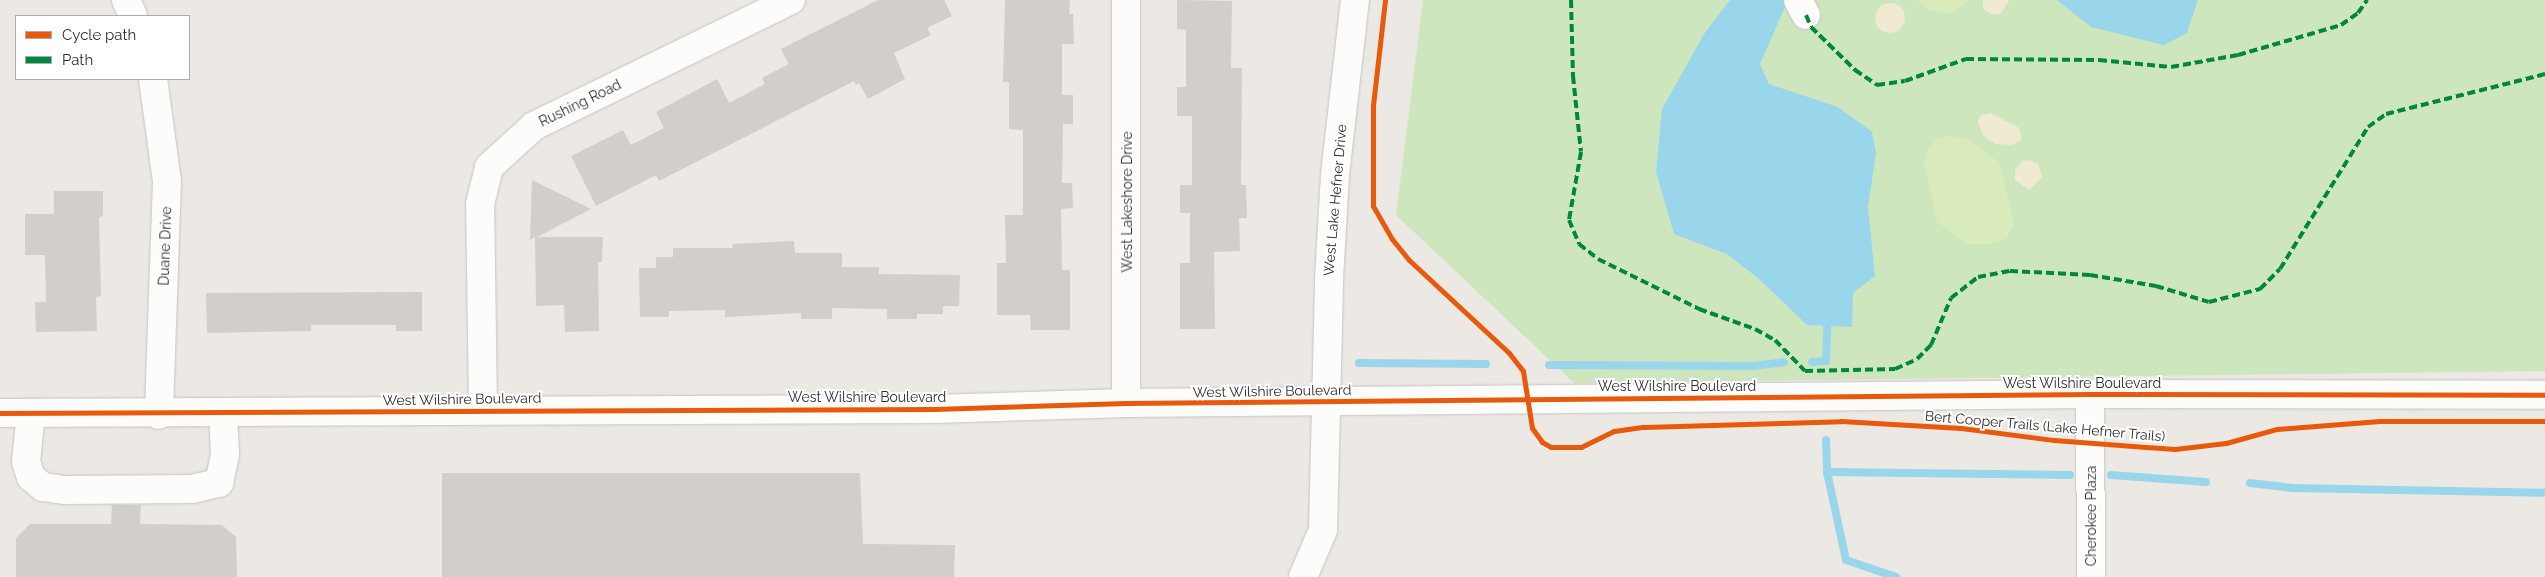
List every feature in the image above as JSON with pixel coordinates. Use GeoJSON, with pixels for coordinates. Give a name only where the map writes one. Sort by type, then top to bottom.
{"type":"FeatureCollection","features":[{"type":"Feature","properties":{"kind":"street"},"geometry":{"type":"LineString","coordinates":[[126,0],[133,15]]}},
{"type":"Feature","properties":{"kind":"street","name":"Rushing Road"},"geometry":{"type":"LineString","coordinates":[[483,409],[480,204],[489,167],[534,126],[791,0]]}},
{"type":"Feature","properties":{"kind":"street","name":"West Lakeshore Drive"},"geometry":{"type":"LineString","coordinates":[[1126,0],[1126,403]]}},
{"type":"Feature","properties":{"kind":"street","name":"West Lake Hefner Drive"},"geometry":{"type":"LineString","coordinates":[[1303,577],[1323,530],[1329,279],[1336,175],[1355,0]]}},
{"type":"Feature","properties":{"kind":"street","name":"Duane Drive"},"geometry":{"type":"LineString","coordinates":[[153,80],[167,181],[159,415]]}},
{"type":"Feature","properties":{"kind":"street","name":"West Wilshire Boulevard"},"geometry":{"type":"LineString","coordinates":[[0,413],[159,415],[483,409],[934,409],[1126,403],[2090,394],[2545,395]]}},
{"type":"Feature","properties":{"kind":"street","name":"Cherokee Plaza"},"geometry":{"type":"LineString","coordinates":[[2090,394],[2091,577]]}},
{"type":"Feature","properties":{"kind":"street"},"geometry":{"type":"LineString","coordinates":[[31,414],[26,462],[31,477],[43,487],[65,490],[192,490],[218,483],[225,454],[223,414]]}},
{"type":"Feature","properties":{"kind":"green space"},"geometry":{"type":"Polygon","coordinates":[[[1423,0],[2545,0],[2545,371],[1574,383],[1396,215],[1423,0]]]}},
{"type":"Feature","properties":{"kind":"green space"},"geometry":{"type":"Polygon","coordinates":[[[1917,0],[1968,0],[1952,14],[1928,10],[1917,0]]]}},
{"type":"Feature","properties":{"kind":"green space"},"geometry":{"type":"Polygon","coordinates":[[[1950,136],[1967,139],[1999,162],[2014,223],[2007,238],[1990,244],[1968,244],[1937,222],[1924,162],[1927,150],[1937,139],[1950,136]]]}},
{"type":"Feature","properties":{"kind":"sand"},"geometry":{"type":"Polygon","coordinates":[[[1983,0],[2009,1],[2000,14],[1991,14],[1983,9],[1983,0]]]}},
{"type":"Feature","properties":{"kind":"sand"},"geometry":{"type":"Polygon","coordinates":[[[1890,3],[1901,7],[1905,18],[1901,29],[1890,33],[1879,29],[1875,18],[1879,7],[1890,3]]]}},
{"type":"Feature","properties":{"kind":"sand"},"geometry":{"type":"Polygon","coordinates":[[[1990,113],[2019,128],[2022,139],[2012,145],[1995,144],[1983,136],[1978,122],[1980,116],[1990,113]]]}},
{"type":"Feature","properties":{"kind":"sand"},"geometry":{"type":"Polygon","coordinates":[[[2029,160],[2038,164],[2042,177],[2030,190],[2015,180],[2015,170],[2022,161],[2029,160]]]}},
{"type":"Feature","properties":{"kind":"water"},"geometry":{"type":"Polygon","coordinates":[[[1730,0],[1788,0],[1760,64],[1769,84],[1838,107],[1872,132],[1876,153],[1868,207],[1875,276],[1853,293],[1852,327],[1807,325],[1759,279],[1727,254],[1674,234],[1656,172],[1662,109],[1704,34],[1730,0]]]}},
{"type":"Feature","properties":{"kind":"water"},"geometry":{"type":"Polygon","coordinates":[[[2057,0],[2198,0],[2187,33],[2164,45],[2091,27],[2057,0]]]}},
{"type":"Feature","properties":{"kind":"building"},"geometry":{"type":"Polygon","coordinates":[[[878,0],[944,0],[952,16],[927,28],[931,35],[894,53],[905,79],[868,99],[859,83],[856,85],[854,81],[659,181],[656,175],[596,206],[571,156],[623,130],[631,145],[664,128],[656,112],[717,79],[729,103],[765,84],[762,78],[789,64],[781,49],[878,0]]]}},
{"type":"Feature","properties":{"kind":"building"},"geometry":{"type":"Polygon","coordinates":[[[1005,0],[1070,0],[1069,14],[1073,14],[1074,44],[1062,44],[1062,95],[1073,95],[1073,124],[1063,124],[1062,183],[1072,183],[1073,208],[1061,209],[1062,270],[1070,270],[1070,330],[1031,330],[1030,315],[997,315],[997,263],[1006,263],[1005,215],[1023,215],[1023,130],[1009,129],[1009,82],[1003,82],[1005,0]]]}},
{"type":"Feature","properties":{"kind":"building"},"geometry":{"type":"Polygon","coordinates":[[[1177,0],[1232,1],[1231,68],[1242,68],[1241,185],[1246,185],[1247,218],[1239,218],[1240,251],[1214,252],[1215,329],[1180,329],[1180,263],[1190,263],[1190,213],[1180,213],[1180,185],[1192,185],[1192,116],[1177,116],[1177,87],[1186,87],[1186,30],[1177,29],[1177,0]]]}},
{"type":"Feature","properties":{"kind":"building"},"geometry":{"type":"Polygon","coordinates":[[[532,180],[591,209],[537,237],[603,237],[602,262],[598,262],[599,331],[565,332],[564,305],[536,306],[535,237],[530,240],[532,180]]]}},
{"type":"Feature","properties":{"kind":"building"},"geometry":{"type":"Polygon","coordinates":[[[54,191],[103,191],[103,215],[99,218],[101,296],[96,297],[97,331],[36,332],[35,302],[46,302],[45,255],[25,255],[25,214],[54,214],[54,191]]]}},
{"type":"Feature","properties":{"kind":"building"},"geometry":{"type":"Polygon","coordinates":[[[794,241],[795,253],[842,253],[842,267],[879,267],[879,274],[960,275],[959,306],[943,306],[943,314],[917,314],[917,319],[887,319],[887,309],[832,308],[832,319],[801,319],[801,313],[725,317],[725,310],[669,311],[669,317],[640,317],[639,268],[656,268],[656,257],[673,257],[673,248],[733,248],[732,244],[794,241]]]}},
{"type":"Feature","properties":{"kind":"building"},"geometry":{"type":"Polygon","coordinates":[[[422,292],[422,331],[396,331],[396,325],[311,325],[311,331],[207,333],[206,293],[422,292]]]}},
{"type":"Feature","properties":{"kind":"building"},"geometry":{"type":"Polygon","coordinates":[[[442,473],[860,473],[863,544],[955,545],[954,577],[442,577],[442,473]]]}},
{"type":"Feature","properties":{"kind":"building"},"geometry":{"type":"Polygon","coordinates":[[[112,505],[141,505],[140,524],[222,525],[236,537],[237,577],[16,577],[16,538],[30,524],[111,524],[112,505]]]}},
{"type":"Feature","properties":{"kind":"waterway"},"geometry":{"type":"LineString","coordinates":[[1812,362],[1826,361],[1827,326]]}},
{"type":"Feature","properties":{"kind":"waterway"},"geometry":{"type":"LineString","coordinates":[[1549,365],[1753,366],[1784,362]]}},
{"type":"Feature","properties":{"kind":"waterway"},"geometry":{"type":"LineString","coordinates":[[1359,363],[1486,364]]}},
{"type":"Feature","properties":{"kind":"waterway"},"geometry":{"type":"LineString","coordinates":[[1826,440],[1827,472],[2070,475]]}},
{"type":"Feature","properties":{"kind":"waterway"},"geometry":{"type":"LineString","coordinates":[[1827,472],[1846,560],[1896,577]]}},
{"type":"Feature","properties":{"kind":"waterway"},"geometry":{"type":"LineString","coordinates":[[2111,475],[2206,482]]}},
{"type":"Feature","properties":{"kind":"waterway"},"geometry":{"type":"LineString","coordinates":[[2250,483],[2293,488],[2545,493]]}},
{"type":"Feature","properties":{"kind":"marked path"},"geometry":{"type":"LineString","coordinates":[[1571,0],[1573,76],[1581,152],[1569,220],[1579,244],[1598,259],[1699,309],[1755,329],[1775,340],[1805,371],[1895,369],[1917,359],[1931,345],[1951,298],[1978,277],[2010,271],[2090,275],[2156,286],[2209,302],[2260,289],[2280,269],[2368,127],[2386,114],[2545,74]]}},
{"type":"Feature","properties":{"kind":"marked path"},"geometry":{"type":"LineString","coordinates":[[1806,15],[1811,27],[1855,70],[1877,85],[1905,81],[1966,59],[2099,60],[2171,67],[2238,55],[2341,25],[2358,13],[2367,0]]}},
{"type":"Feature","properties":{"kind":"cycle path","name":"Bert Cooper Trails (Lake Hefner Trails)"},"geometry":{"type":"LineString","coordinates":[[1385,0],[1373,106],[1373,206],[1392,239],[1409,260],[1509,353],[1523,371],[1532,428],[1542,442],[1551,447],[1581,447],[1614,431],[1644,427],[1841,421],[1961,428],[2054,440],[2175,449],[2226,443],[2277,429],[2380,421],[2545,421]]}},
{"type":"Feature","properties":{"kind":"cycle path"},"geometry":{"type":"LineString","coordinates":[[0,413],[934,409],[1126,403],[2090,394],[2545,395]]}}]}
